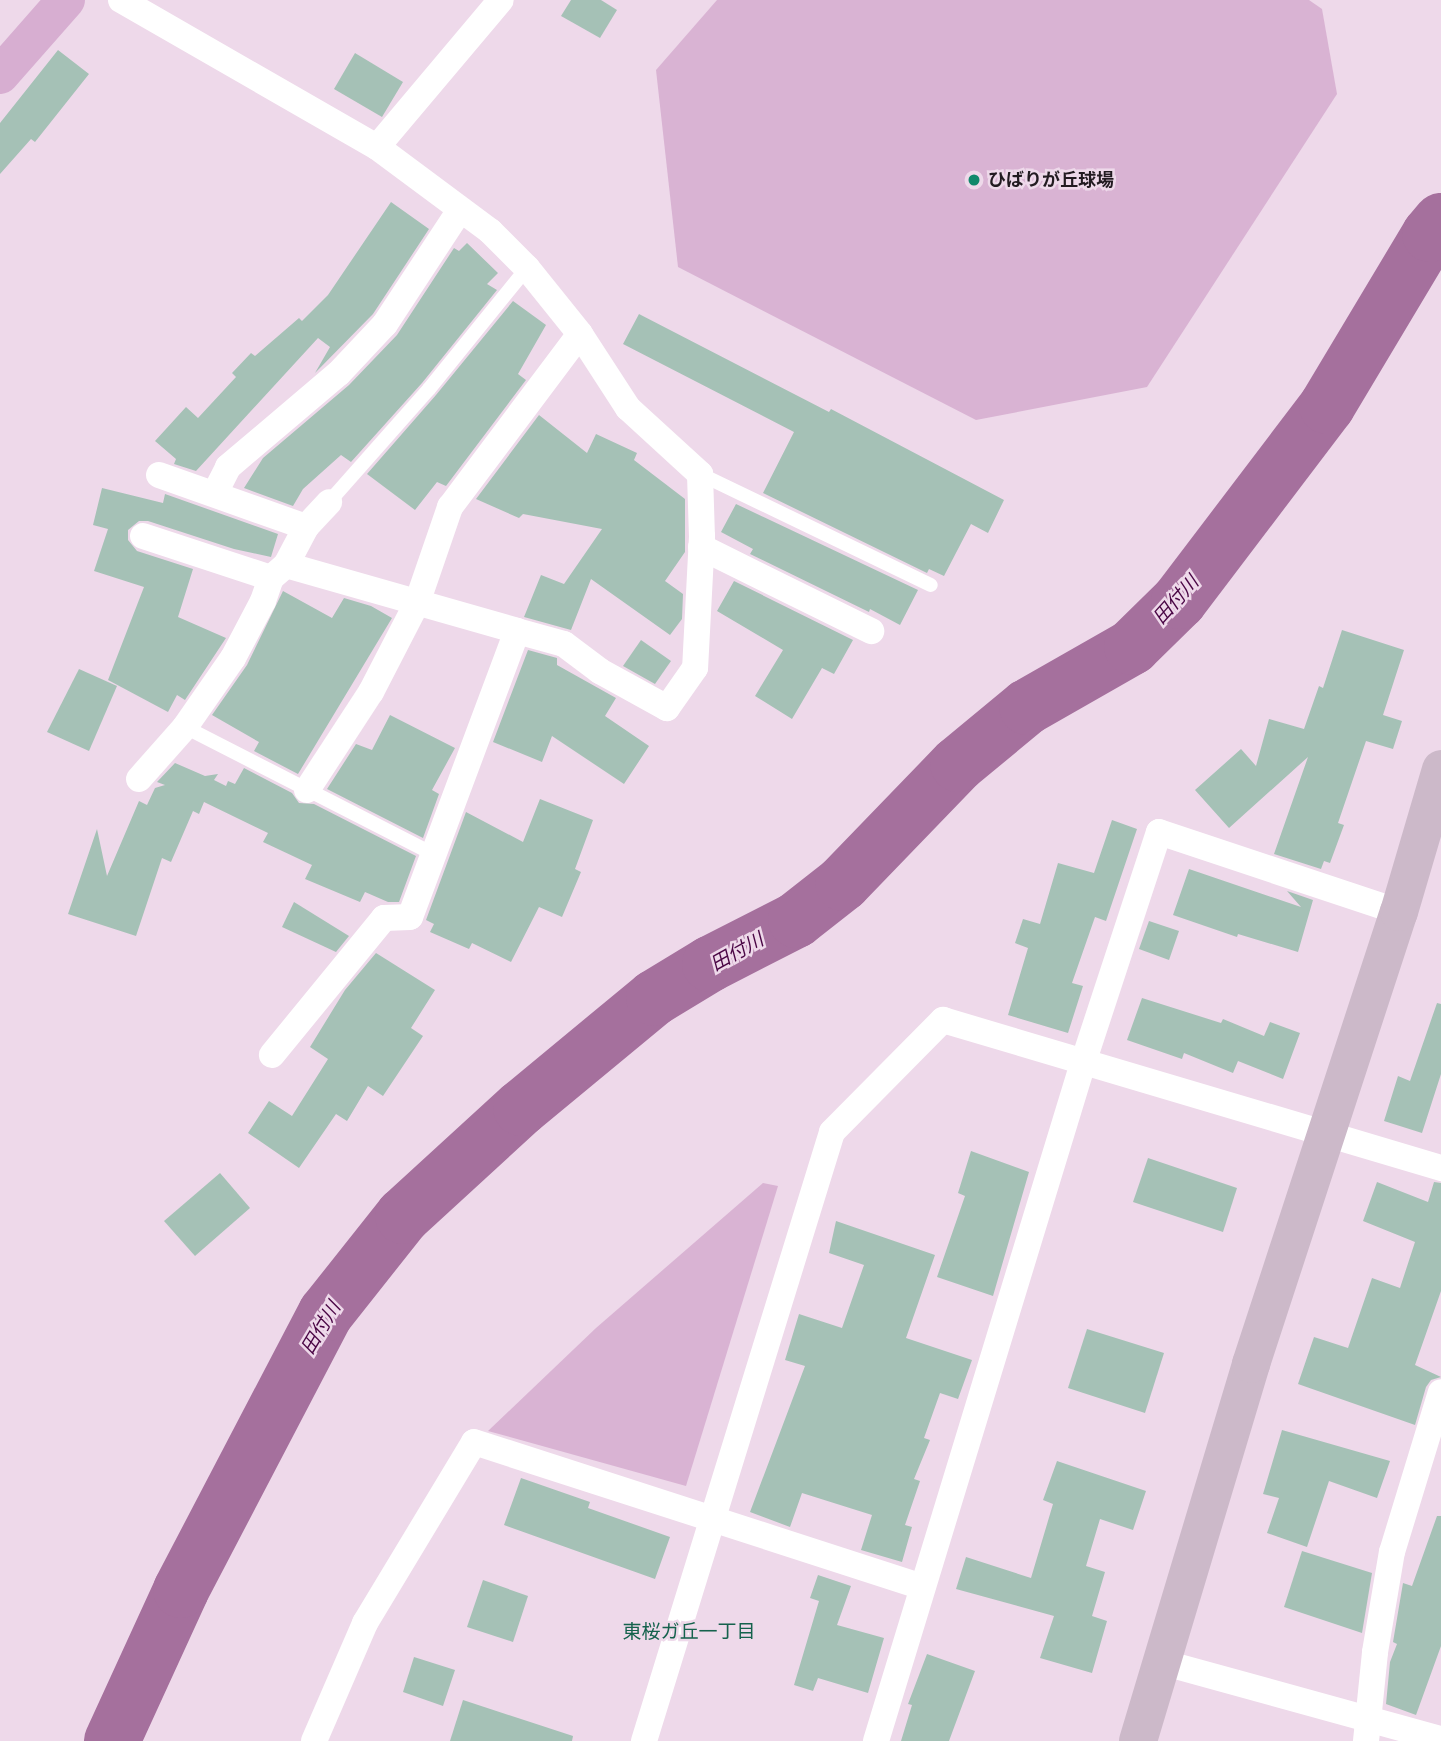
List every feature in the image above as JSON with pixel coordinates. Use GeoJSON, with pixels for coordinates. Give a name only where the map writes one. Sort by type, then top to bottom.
{"type":"FeatureCollection","features":[{"type":"Feature","properties":{"kind":"main road"},"geometry":{"type":"LineString","coordinates":[[0,75],[66,0]]}},
{"type":"Feature","properties":{"kind":"street"},"geometry":{"type":"LineString","coordinates":[[121,0],[377,147],[490,231],[527,268],[580,334],[628,408],[700,474],[701,547],[695,668],[667,708],[600,671],[564,645],[417,603],[278,572],[144,536]]}},
{"type":"Feature","properties":{"kind":"street"},"geometry":{"type":"LineString","coordinates":[[377,147],[501,0]]}},
{"type":"Feature","properties":{"kind":"street"},"geometry":{"type":"LineString","coordinates":[[215,493],[228,467],[340,373],[385,324],[460,210]]}},
{"type":"Feature","properties":{"kind":"street"},"geometry":{"type":"LineString","coordinates":[[307,790],[371,692],[417,603],[450,507],[580,334]]}},
{"type":"Feature","properties":{"kind":"street"},"geometry":{"type":"LineString","coordinates":[[159,475],[306,527]]}},
{"type":"Feature","properties":{"kind":"street"},"geometry":{"type":"LineString","coordinates":[[139,779],[185,727],[233,658],[278,572],[306,527],[329,502]]}},
{"type":"Feature","properties":{"kind":"street"},"geometry":{"type":"LineString","coordinates":[[701,547],[871,631]]}},
{"type":"Feature","properties":{"kind":"street"},"geometry":{"type":"LineString","coordinates":[[272,1055],[384,918],[410,917],[517,631]]}},
{"type":"Feature","properties":{"kind":"street"},"geometry":{"type":"LineString","coordinates":[[1139,1741],[1325,1132],[1399,912],[1441,769]]}},
{"type":"Feature","properties":{"kind":"street"},"geometry":{"type":"LineString","coordinates":[[876,1741],[1084,1060],[1159,832],[1399,912]]}},
{"type":"Feature","properties":{"kind":"street"},"geometry":{"type":"LineString","coordinates":[[644,1741],[832,1132],[943,1020],[1441,1168]]}},
{"type":"Feature","properties":{"kind":"street"},"geometry":{"type":"LineString","coordinates":[[1367,1730],[1392,1552],[1441,1392]]}},
{"type":"Feature","properties":{"kind":"street"},"geometry":{"type":"LineString","coordinates":[[314,1741],[365,1623],[474,1442],[711,1521],[922,1587]]}},
{"type":"Feature","properties":{"kind":"street"},"geometry":{"type":"LineString","coordinates":[[1161,1662],[1367,1730],[1441,1739]]}},
{"type":"Feature","properties":{"kind":"lane"},"geometry":{"type":"LineString","coordinates":[[329,502],[429,389],[527,268]]}},
{"type":"Feature","properties":{"kind":"lane"},"geometry":{"type":"LineString","coordinates":[[700,474],[931,585]]}},
{"type":"Feature","properties":{"kind":"lane"},"geometry":{"type":"LineString","coordinates":[[185,727],[435,855]]}},
{"type":"Feature","properties":{"kind":"shaded area","name":"ひばりが丘球場"},"geometry":{"type":"Polygon","coordinates":[[[717,0],[1309,0],[1322,9],[1337,94],[1147,387],[976,420],[678,267],[656,70],[717,0]]]}},
{"type":"Feature","properties":{"kind":"shaded area"},"geometry":{"type":"Polygon","coordinates":[[[763,1183],[778,1186],[686,1486],[488,1431],[596,1328],[763,1183]]]}},
{"type":"Feature","properties":{"kind":"building"},"geometry":{"type":"Polygon","coordinates":[[[571,0],[601,0],[617,10],[600,38],[561,16],[571,0]]]}},
{"type":"Feature","properties":{"kind":"building"},"geometry":{"type":"Polygon","coordinates":[[[58,50],[89,74],[35,142],[31,139],[0,174],[0,123],[58,50]]]}},
{"type":"Feature","properties":{"kind":"building"},"geometry":{"type":"Polygon","coordinates":[[[355,53],[403,82],[382,117],[334,89],[355,53]]]}},
{"type":"Feature","properties":{"kind":"building"},"geometry":{"type":"Polygon","coordinates":[[[391,202],[429,229],[373,314],[315,373],[330,347],[318,338],[196,471],[174,464],[176,459],[155,441],[186,407],[198,418],[236,377],[232,373],[251,353],[255,356],[299,318],[302,321],[328,295],[391,202]]]}},
{"type":"Feature","properties":{"kind":"building"},"geometry":{"type":"Polygon","coordinates":[[[467,243],[498,273],[487,284],[497,290],[422,383],[351,462],[341,455],[303,489],[293,506],[244,488],[263,458],[349,385],[397,335],[454,248],[459,251],[467,243]]]}},
{"type":"Feature","properties":{"kind":"building"},"geometry":{"type":"Polygon","coordinates":[[[513,301],[546,325],[518,374],[526,380],[446,486],[437,482],[415,510],[367,474],[513,301]]]}},
{"type":"Feature","properties":{"kind":"building"},"geometry":{"type":"Polygon","coordinates":[[[639,314],[829,412],[831,409],[1004,500],[988,533],[971,524],[944,576],[929,569],[927,573],[763,493],[794,432],[623,344],[639,314]]]}},
{"type":"Feature","properties":{"kind":"building"},"geometry":{"type":"Polygon","coordinates":[[[539,415],[587,453],[596,434],[637,453],[634,460],[685,499],[685,552],[665,581],[683,594],[682,619],[670,635],[591,579],[571,630],[524,617],[541,575],[564,584],[602,529],[523,514],[519,518],[476,499],[539,415]]]}},
{"type":"Feature","properties":{"kind":"building"},"geometry":{"type":"Polygon","coordinates":[[[102,488],[163,503],[165,494],[278,534],[271,557],[234,549],[148,521],[139,521],[128,530],[128,540],[137,551],[193,569],[178,617],[226,638],[185,700],[177,695],[168,712],[108,680],[144,587],[94,571],[108,529],[93,525],[102,488]]]}},
{"type":"Feature","properties":{"kind":"building"},"geometry":{"type":"Polygon","coordinates":[[[736,504],[918,590],[900,625],[750,554],[753,549],[721,532],[736,504]]]}},
{"type":"Feature","properties":{"kind":"building"},"geometry":{"type":"Polygon","coordinates":[[[734,581],[853,640],[834,674],[822,668],[792,719],[755,696],[783,650],[717,611],[734,581]]]}},
{"type":"Feature","properties":{"kind":"building"},"geometry":{"type":"Polygon","coordinates":[[[283,591],[332,618],[344,598],[371,606],[392,618],[298,774],[254,751],[259,742],[212,715],[247,665],[283,591]]]}},
{"type":"Feature","properties":{"kind":"building"},"geometry":{"type":"Polygon","coordinates":[[[1342,630],[1404,650],[1383,715],[1402,721],[1393,749],[1366,741],[1338,823],[1344,825],[1330,863],[1324,861],[1321,869],[1274,854],[1308,757],[1229,828],[1195,790],[1241,749],[1256,766],[1269,719],[1304,729],[1319,686],[1323,688],[1342,630]]]}},
{"type":"Feature","properties":{"kind":"building"},"geometry":{"type":"Polygon","coordinates":[[[641,640],[671,661],[655,684],[623,666],[641,640]]]}},
{"type":"Feature","properties":{"kind":"building"},"geometry":{"type":"Polygon","coordinates":[[[528,650],[557,658],[557,665],[616,698],[605,716],[649,746],[624,784],[552,736],[542,762],[493,742],[528,650]]]}},
{"type":"Feature","properties":{"kind":"building"},"geometry":{"type":"Polygon","coordinates":[[[79,669],[117,686],[89,751],[47,732],[79,669]]]}},
{"type":"Feature","properties":{"kind":"building"},"geometry":{"type":"Polygon","coordinates":[[[390,715],[455,748],[432,790],[439,794],[423,838],[327,789],[356,744],[372,750],[390,715]]]}},
{"type":"Feature","properties":{"kind":"building"},"geometry":{"type":"Polygon","coordinates":[[[175,763],[205,776],[218,774],[214,780],[226,786],[228,781],[235,784],[244,768],[292,793],[299,803],[314,804],[416,856],[399,902],[388,902],[365,892],[360,902],[305,879],[312,865],[263,842],[268,833],[204,802],[199,814],[193,811],[171,862],[162,858],[136,936],[68,914],[97,829],[107,876],[139,801],[147,805],[155,788],[165,785],[157,782],[175,763]]]}},
{"type":"Feature","properties":{"kind":"building"},"geometry":{"type":"Polygon","coordinates":[[[540,799],[593,820],[575,869],[581,872],[562,917],[539,907],[511,962],[472,943],[469,949],[430,932],[434,924],[426,920],[466,812],[523,842],[540,799]]]}},
{"type":"Feature","properties":{"kind":"building"},"geometry":{"type":"Polygon","coordinates":[[[1112,820],[1137,829],[1106,921],[1095,917],[1072,983],[1083,986],[1068,1033],[1008,1015],[1028,948],[1015,943],[1023,919],[1040,924],[1058,863],[1094,873],[1112,820]]]}},
{"type":"Feature","properties":{"kind":"building"},"geometry":{"type":"Polygon","coordinates":[[[1189,869],[1301,907],[1287,891],[1313,900],[1298,952],[1238,934],[1237,937],[1173,915],[1189,869]]]}},
{"type":"Feature","properties":{"kind":"building"},"geometry":{"type":"Polygon","coordinates":[[[294,902],[349,936],[336,952],[282,927],[294,902]]]}},
{"type":"Feature","properties":{"kind":"building"},"geometry":{"type":"Polygon","coordinates":[[[1149,921],[1179,931],[1169,960],[1139,949],[1149,921]]]}},
{"type":"Feature","properties":{"kind":"building"},"geometry":{"type":"Polygon","coordinates":[[[376,953],[435,990],[411,1028],[423,1036],[383,1096],[368,1086],[347,1121],[336,1114],[299,1168],[248,1133],[269,1101],[292,1116],[328,1059],[310,1047],[345,990],[376,953]]]}},
{"type":"Feature","properties":{"kind":"building"},"geometry":{"type":"Polygon","coordinates":[[[1142,998],[1221,1023],[1223,1019],[1264,1036],[1270,1022],[1300,1033],[1283,1079],[1238,1061],[1233,1073],[1184,1053],[1182,1059],[1127,1040],[1142,998]]]}},
{"type":"Feature","properties":{"kind":"building"},"geometry":{"type":"Polygon","coordinates":[[[1437,1003],[1441,1004],[1441,1074],[1422,1133],[1384,1121],[1398,1076],[1410,1081],[1437,1003]]]}},
{"type":"Feature","properties":{"kind":"building"},"geometry":{"type":"Polygon","coordinates":[[[971,1151],[1029,1172],[993,1296],[937,1277],[965,1196],[958,1193],[971,1151]]]}},
{"type":"Feature","properties":{"kind":"building"},"geometry":{"type":"Polygon","coordinates":[[[1148,1158],[1237,1188],[1223,1232],[1133,1202],[1148,1158]]]}},
{"type":"Feature","properties":{"kind":"building"},"geometry":{"type":"Polygon","coordinates":[[[220,1173],[250,1208],[195,1256],[164,1221],[220,1173]]]}},
{"type":"Feature","properties":{"kind":"building"},"geometry":{"type":"Polygon","coordinates":[[[1377,1182],[1428,1202],[1434,1182],[1441,1183],[1441,1291],[1415,1365],[1441,1377],[1431,1380],[1426,1387],[1415,1425],[1298,1384],[1314,1337],[1348,1348],[1372,1278],[1400,1288],[1415,1242],[1363,1221],[1377,1182]]]}},
{"type":"Feature","properties":{"kind":"building"},"geometry":{"type":"Polygon","coordinates":[[[836,1221],[935,1255],[906,1338],[972,1360],[958,1399],[940,1393],[924,1438],[930,1440],[914,1479],[920,1481],[905,1525],[912,1527],[902,1562],[861,1550],[872,1515],[802,1493],[790,1527],[750,1512],[805,1366],[785,1360],[799,1314],[842,1328],[864,1265],[829,1253],[836,1221]]]}},
{"type":"Feature","properties":{"kind":"building"},"geometry":{"type":"Polygon","coordinates":[[[1087,1329],[1164,1353],[1145,1413],[1068,1388],[1087,1329]]]}},
{"type":"Feature","properties":{"kind":"building"},"geometry":{"type":"Polygon","coordinates":[[[1282,1430],[1390,1461],[1377,1498],[1329,1481],[1307,1547],[1267,1533],[1279,1498],[1263,1494],[1282,1430]]]}},
{"type":"Feature","properties":{"kind":"building"},"geometry":{"type":"Polygon","coordinates":[[[1057,1461],[1146,1491],[1133,1530],[1100,1519],[1086,1566],[1105,1572],[1092,1616],[1107,1621],[1092,1673],[1040,1658],[1054,1616],[956,1589],[966,1557],[1031,1578],[1053,1504],[1043,1500],[1057,1461]]]}},
{"type":"Feature","properties":{"kind":"building"},"geometry":{"type":"Polygon","coordinates":[[[521,1478],[590,1502],[588,1508],[670,1537],[655,1579],[504,1525],[521,1478]]]}},
{"type":"Feature","properties":{"kind":"building"},"geometry":{"type":"Polygon","coordinates":[[[1437,1516],[1441,1516],[1441,1646],[1416,1715],[1386,1704],[1390,1662],[1397,1644],[1393,1642],[1403,1583],[1412,1586],[1437,1516]]]}},
{"type":"Feature","properties":{"kind":"building"},"geometry":{"type":"Polygon","coordinates":[[[1302,1551],[1372,1573],[1362,1633],[1284,1607],[1302,1551]]]}},
{"type":"Feature","properties":{"kind":"building"},"geometry":{"type":"Polygon","coordinates":[[[818,1575],[851,1586],[837,1625],[884,1638],[868,1693],[818,1678],[813,1691],[794,1685],[819,1601],[810,1598],[818,1575]]]}},
{"type":"Feature","properties":{"kind":"building"},"geometry":{"type":"Polygon","coordinates":[[[483,1580],[528,1596],[513,1642],[467,1627],[483,1580]]]}},
{"type":"Feature","properties":{"kind":"building"},"geometry":{"type":"Polygon","coordinates":[[[927,1654],[975,1671],[949,1741],[901,1741],[912,1705],[908,1704],[927,1654]]]}},
{"type":"Feature","properties":{"kind":"building"},"geometry":{"type":"Polygon","coordinates":[[[414,1657],[455,1670],[443,1706],[403,1692],[414,1657]]]}},
{"type":"Feature","properties":{"kind":"building"},"geometry":{"type":"Polygon","coordinates":[[[463,1700],[573,1736],[572,1741],[450,1741],[463,1700]]]}},
{"type":"Feature","properties":{"kind":"waterway","name":"田付川"},"geometry":{"type":"LineString","coordinates":[[112,1741],[181,1590],[326,1313],[403,1216],[521,1108],[654,998],[710,964],[796,920],[843,883],[958,764],[1027,707],[1132,647],[1179,601],[1327,406],[1430,234],[1441,221]]}},
{"type":"Feature","properties":{"kind":"place","name":"ひばりが丘球場"},"geometry":{"type":"Point","coordinates":[974,180]}},
{"type":"Feature","properties":{"kind":"district","name":"東桜ガ丘一丁目"},"geometry":{"type":"Point","coordinates":[689,1632]}}]}
